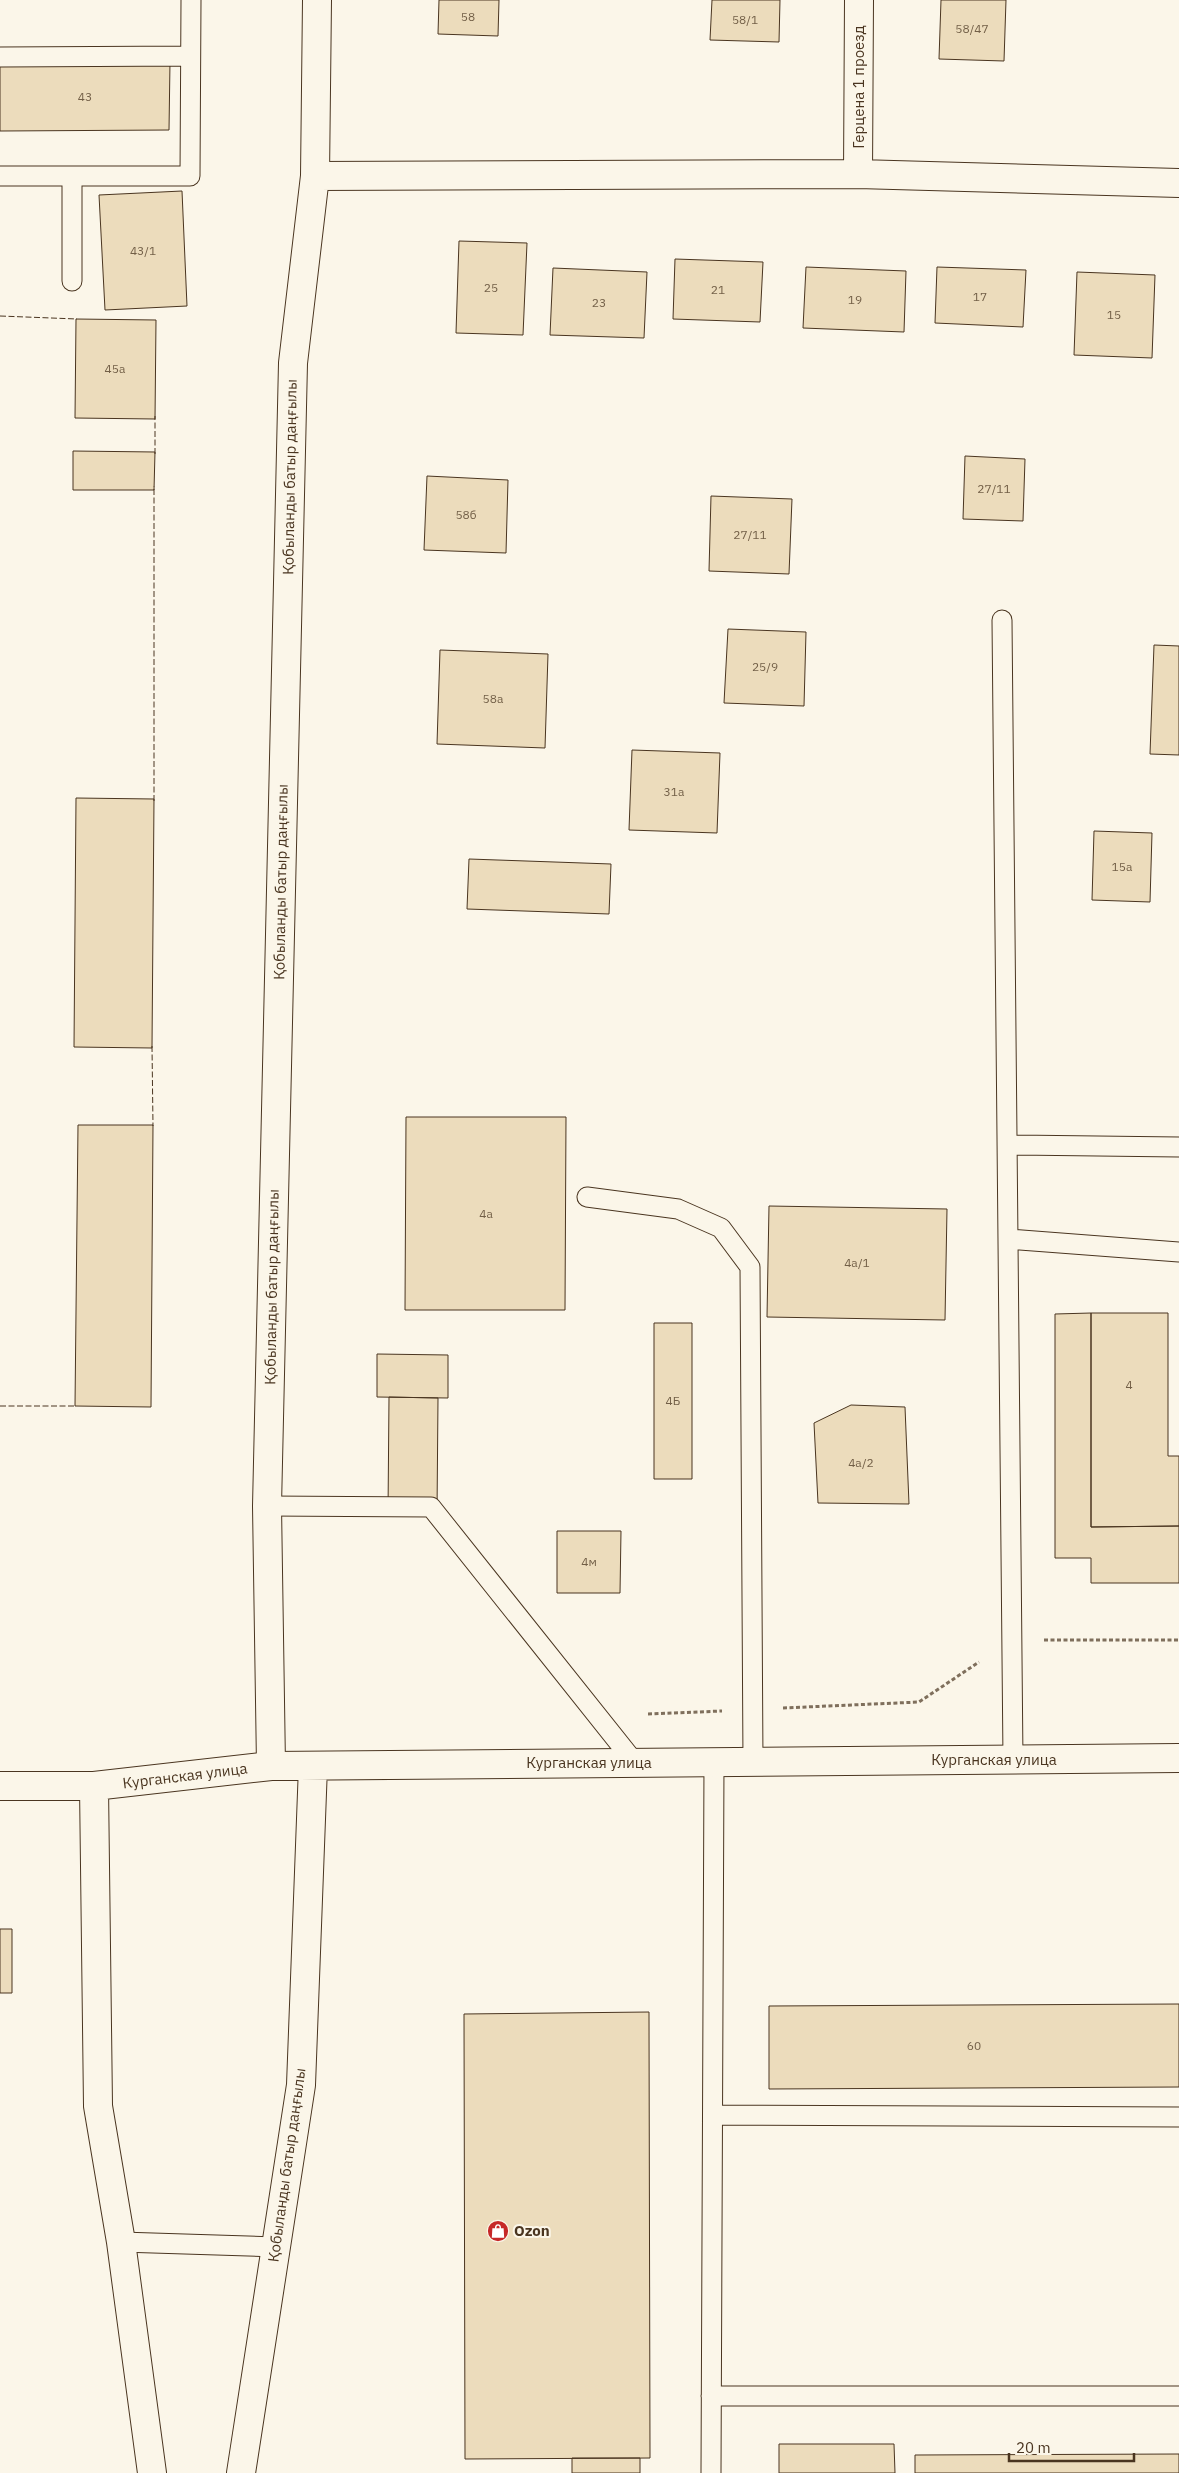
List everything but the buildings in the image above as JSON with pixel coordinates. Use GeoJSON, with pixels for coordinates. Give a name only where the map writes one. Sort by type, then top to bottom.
{"type":"FeatureCollection","features":[{"type":"Feature","properties":{"kind":"street","name":"Қобыланды батыр даңғылы"},"geometry":{"type":"LineString","coordinates":[[271,1766],[267,1506],[293,363],[314,176],[316,0]]}},
{"type":"Feature","properties":{"kind":"street","name":"Герцена 1 проезд"},"geometry":{"type":"LineString","coordinates":[[858,174],[859,0]]}},
{"type":"Feature","properties":{"kind":"street"},"geometry":{"type":"LineString","coordinates":[[314,176],[858,174],[1179,183]]}},
{"type":"Feature","properties":{"kind":"street","name":"Курганская улица"},"geometry":{"type":"LineString","coordinates":[[0,1786],[94,1786],[271,1766],[1179,1758]]}},
{"type":"Feature","properties":{"kind":"street","name":"Қобыланды батыр даңғылы"},"geometry":{"type":"LineString","coordinates":[[241,2473],[301,2085],[313,1766]]}},
{"type":"Feature","properties":{"kind":"street"},"geometry":{"type":"LineString","coordinates":[[94,1786],[98,2106],[121,2242],[152,2473]]}},
{"type":"Feature","properties":{"kind":"lane"},"geometry":{"type":"LineString","coordinates":[[0,176],[190,176],[191,0]]}},
{"type":"Feature","properties":{"kind":"lane"},"geometry":{"type":"LineString","coordinates":[[0,57],[190,56]]}},
{"type":"Feature","properties":{"kind":"lane"},"geometry":{"type":"LineString","coordinates":[[72,176],[72,281]]}},
{"type":"Feature","properties":{"kind":"lane"},"geometry":{"type":"LineString","coordinates":[[1002,620],[1013,1760]]}},
{"type":"Feature","properties":{"kind":"lane"},"geometry":{"type":"LineString","coordinates":[[1007,1144],[1179,1147]]}},
{"type":"Feature","properties":{"kind":"lane"},"geometry":{"type":"LineString","coordinates":[[588,1197],[678,1209],[721,1228],[750,1267],[753,1762]]}},
{"type":"Feature","properties":{"kind":"lane"},"geometry":{"type":"LineString","coordinates":[[1008,1239],[1179,1252]]}},
{"type":"Feature","properties":{"kind":"lane"},"geometry":{"type":"LineString","coordinates":[[267,1506],[431,1508],[635,1763]]}},
{"type":"Feature","properties":{"kind":"lane"},"geometry":{"type":"LineString","coordinates":[[711,2473],[714,1762]]}},
{"type":"Feature","properties":{"kind":"lane"},"geometry":{"type":"LineString","coordinates":[[712,2115],[1179,2118]]}},
{"type":"Feature","properties":{"kind":"lane"},"geometry":{"type":"LineString","coordinates":[[121,2242],[276,2246]]}},
{"type":"Feature","properties":{"kind":"lane"},"geometry":{"type":"LineString","coordinates":[[711,2396],[1179,2396]]}},
{"type":"Feature","properties":{"kind":"path"},"geometry":{"type":"LineString","coordinates":[[648,1714],[919,1702],[1012,1640],[1179,1640]]}},
{"type":"Feature","properties":{"kind":"fence"},"geometry":{"type":"LineString","coordinates":[[0,316],[77,319]]}},
{"type":"Feature","properties":{"kind":"fence"},"geometry":{"type":"LineString","coordinates":[[155,416],[155,454]]}},
{"type":"Feature","properties":{"kind":"fence"},"geometry":{"type":"LineString","coordinates":[[154,486],[154,801]]}},
{"type":"Feature","properties":{"kind":"fence"},"geometry":{"type":"LineString","coordinates":[[152,1046],[153,1126]]}},
{"type":"Feature","properties":{"kind":"fence"},"geometry":{"type":"LineString","coordinates":[[0,1406],[76,1406]]}},
{"type":"Feature","properties":{"kind":"place","name":"Ozon"},"geometry":{"type":"Point","coordinates":[498,2231]}}]}
